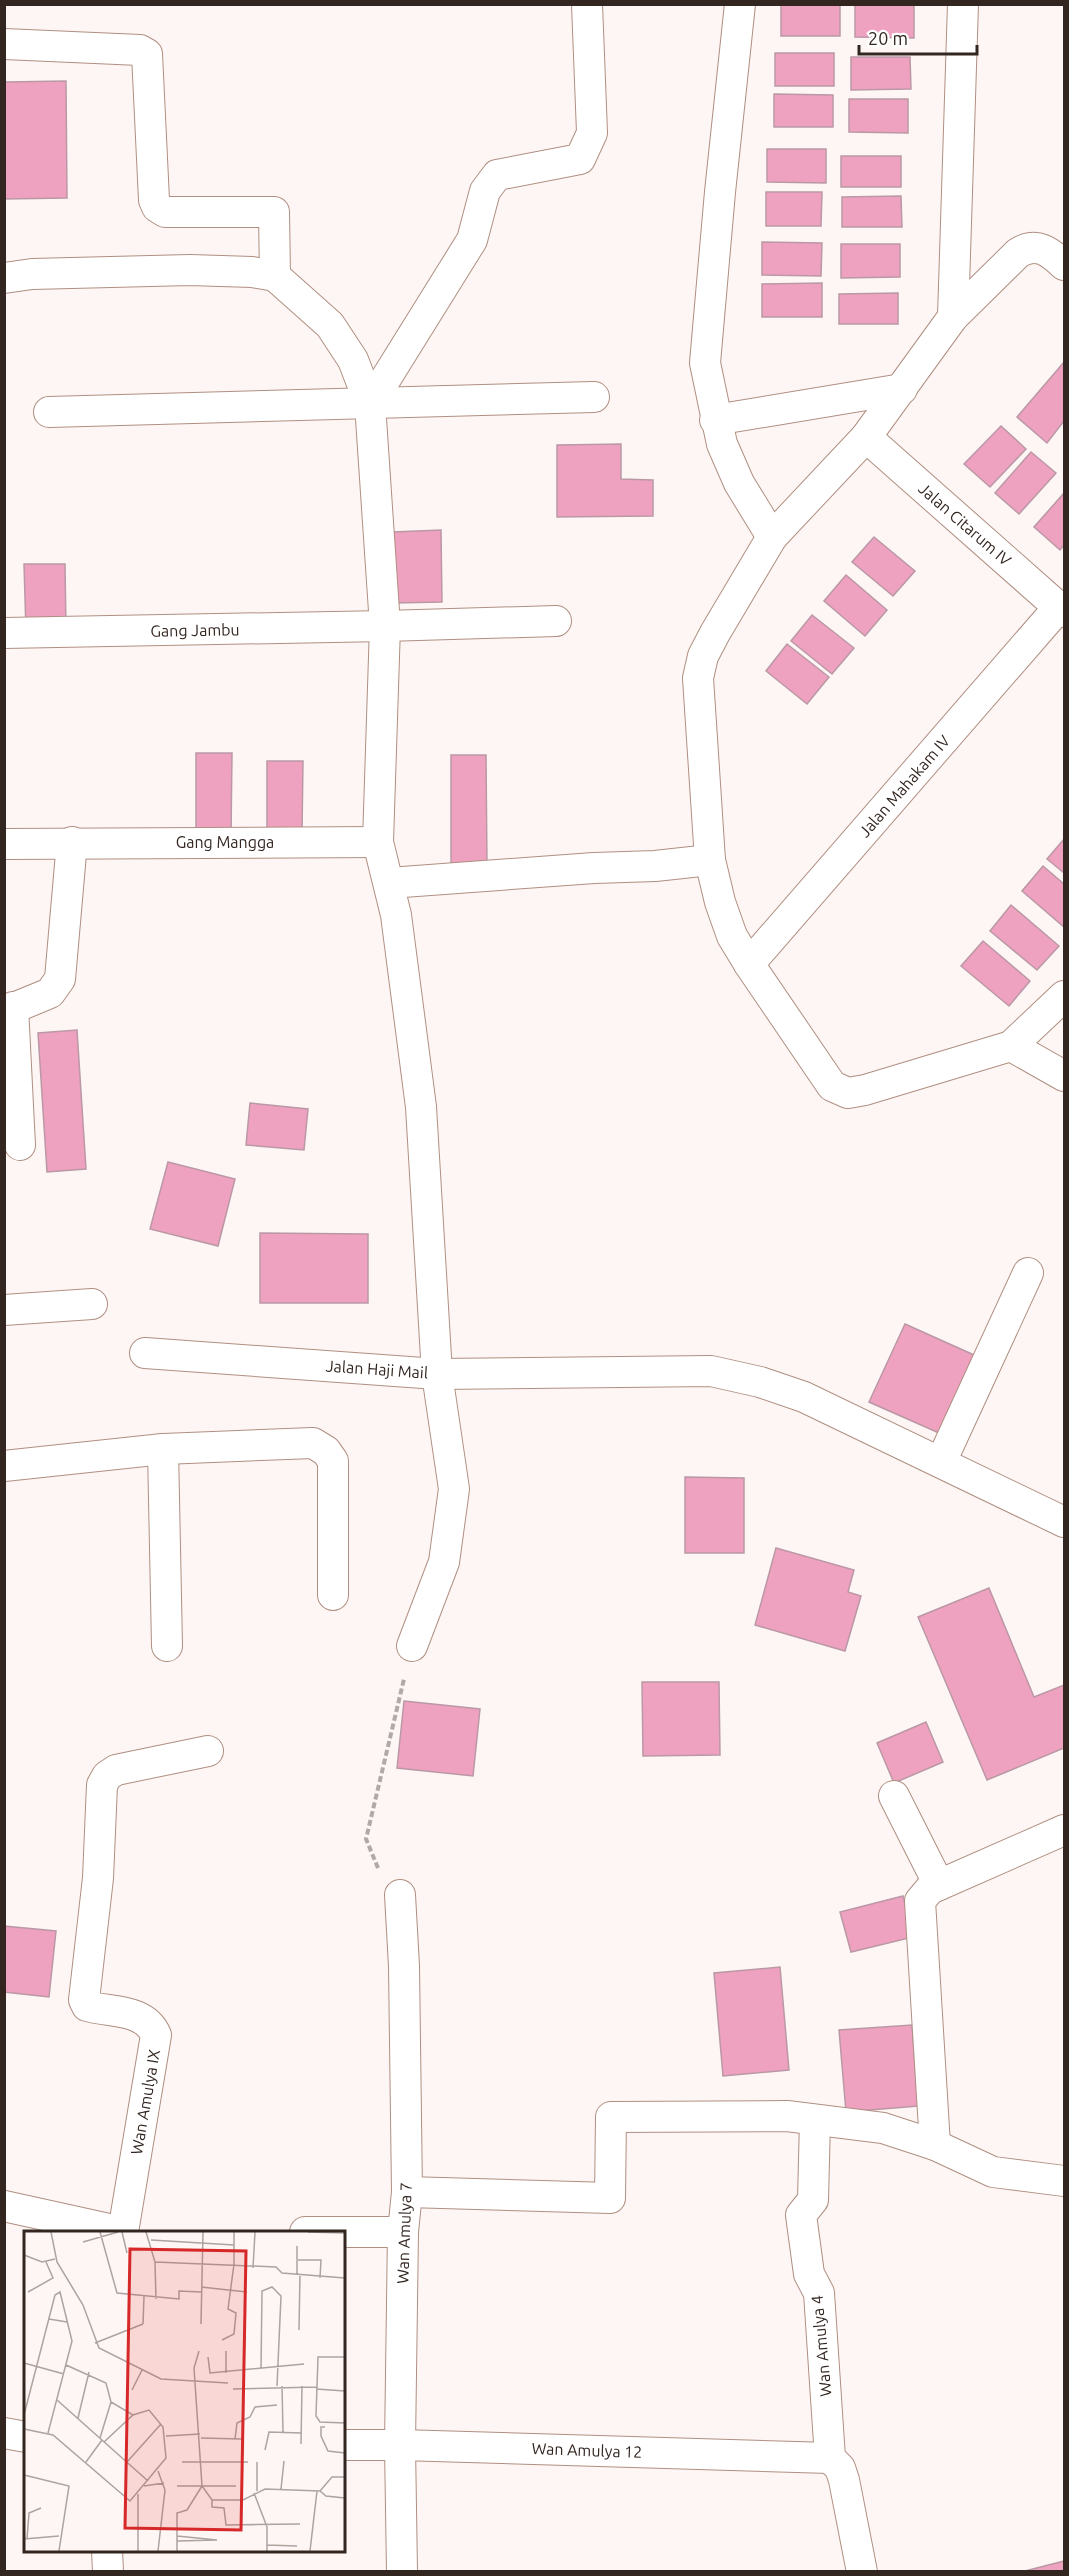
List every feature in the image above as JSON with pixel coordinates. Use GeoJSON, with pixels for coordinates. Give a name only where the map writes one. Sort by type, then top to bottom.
{"type":"FeatureCollection","features":[{"type":"Feature","properties":{"kind":"street"},"geometry":{"type":"LineString","coordinates":[[370,404],[472,240],[485,191],[497,175],[580,159],[588,146],[592,133],[587,4]]}},
{"type":"Feature","properties":{"kind":"street"},"geometry":{"type":"LineString","coordinates":[[740,4],[705,363],[715,420],[722,444],[739,483],[772,537]]}},
{"type":"Feature","properties":{"kind":"street"},"geometry":{"type":"LineString","coordinates":[[953,317],[963,4]]}},
{"type":"Feature","properties":{"kind":"street"},"geometry":{"type":"LineString","coordinates":[[4,44],[140,50],[147,54],[154,200],[157,207],[165,212],[274,213],[275,276]]}},
{"type":"Feature","properties":{"kind":"street"},"geometry":{"type":"LineString","coordinates":[[1065,265],[1042,248],[1026,248],[1018,253],[953,317],[866,436],[772,537],[715,633],[703,656],[698,678],[710,860],[720,902],[732,936],[749,964],[832,1086],[848,1093],[865,1090],[1011,1046],[1065,996]]}},
{"type":"Feature","properties":{"kind":"street"},"geometry":{"type":"LineString","coordinates":[[4,279],[32,274],[190,270],[252,272],[275,276],[330,325],[353,360],[370,404],[385,626],[378,842],[397,926],[421,1107],[436,1374],[711,1371],[760,1382],[804,1397],[1065,1522]]}},
{"type":"Feature","properties":{"kind":"street"},"geometry":{"type":"LineString","coordinates":[[715,420],[902,389]]}},
{"type":"Feature","properties":{"kind":"street"},"geometry":{"type":"LineString","coordinates":[[49,412],[594,397]]}},
{"type":"Feature","properties":{"kind":"street","name":"Jalan Citarum IV"},"geometry":{"type":"LineString","coordinates":[[866,436],[1062,610]]}},
{"type":"Feature","properties":{"kind":"street","name":"Jalan Mahakam IV"},"geometry":{"type":"LineString","coordinates":[[749,964],[1062,610]]}},
{"type":"Feature","properties":{"kind":"street","name":"Gang Jambu"},"geometry":{"type":"LineString","coordinates":[[4,633],[556,621]]}},
{"type":"Feature","properties":{"kind":"street","name":"Gang Mangga"},"geometry":{"type":"LineString","coordinates":[[4,844],[378,842]]}},
{"type":"Feature","properties":{"kind":"street"},"geometry":{"type":"LineString","coordinates":[[20,1145],[9,1009],[50,993],[60,979],[72,843]]}},
{"type":"Feature","properties":{"kind":"street"},"geometry":{"type":"LineString","coordinates":[[389,884],[594,868],[655,866],[710,860]]}},
{"type":"Feature","properties":{"kind":"street"},"geometry":{"type":"LineString","coordinates":[[1011,1046],[1065,1076]]}},
{"type":"Feature","properties":{"kind":"street"},"geometry":{"type":"LineString","coordinates":[[941,1462],[1028,1273]]}},
{"type":"Feature","properties":{"kind":"street"},"geometry":{"type":"LineString","coordinates":[[4,1310],[92,1304]]}},
{"type":"Feature","properties":{"kind":"street","name":"Jalan Haji Mail"},"geometry":{"type":"LineString","coordinates":[[145,1353],[436,1374],[454,1489],[444,1562],[412,1646]]}},
{"type":"Feature","properties":{"kind":"street"},"geometry":{"type":"LineString","coordinates":[[4,1466],[163,1449],[313,1443],[326,1451],[333,1461],[333,1595]]}},
{"type":"Feature","properties":{"kind":"street"},"geometry":{"type":"LineString","coordinates":[[163,1449],[167,1646]]}},
{"type":"Feature","properties":{"kind":"street","name":"Wan Amulya IX"},"geometry":{"type":"LineString","coordinates":[[122,2231],[156,2035],[152,2025],[140,2016],[87,2006],[84,2000],[98,1878],[102,1785],[107,1776],[116,1770],[208,1751]]}},
{"type":"Feature","properties":{"kind":"street"},"geometry":{"type":"LineString","coordinates":[[894,1796],[939,1885]]}},
{"type":"Feature","properties":{"kind":"street"},"geometry":{"type":"LineString","coordinates":[[935,2145],[920,1901],[939,1885],[1065,1830]]}},
{"type":"Feature","properties":{"kind":"street","name":"Wan Amulya 7"},"geometry":{"type":"LineString","coordinates":[[400,1895],[404,1966],[407,2192],[403,2232],[400,2445],[402,2571]]}},
{"type":"Feature","properties":{"kind":"street"},"geometry":{"type":"LineString","coordinates":[[407,2192],[610,2198],[611,2118],[723,2115],[787,2116],[883,2128],[935,2145],[993,2172],[1065,2181]]}},
{"type":"Feature","properties":{"kind":"street","name":"Wan Amulya 4"},"geometry":{"type":"LineString","coordinates":[[815,2120],[813,2200],[801,2215],[809,2274],[819,2293],[830,2458],[840,2468],[844,2480],[862,2571]]}},
{"type":"Feature","properties":{"kind":"street"},"geometry":{"type":"LineString","coordinates":[[4,2206],[117,2231]]}},
{"type":"Feature","properties":{"kind":"street"},"geometry":{"type":"LineString","coordinates":[[345,2232],[403,2232]]}},
{"type":"Feature","properties":{"kind":"street"},"geometry":{"type":"LineString","coordinates":[[4,2433],[24,2437]]}},
{"type":"Feature","properties":{"kind":"street","name":"Wan Amulya 12"},"geometry":{"type":"LineString","coordinates":[[345,2445],[830,2458]]}},
{"type":"Feature","properties":{"kind":"street"},"geometry":{"type":"LineString","coordinates":[[108,2552],[108,2571]]}},
{"type":"Feature","properties":{"kind":"path"},"geometry":{"type":"LineString","coordinates":[[400,1895],[380,1873],[366,1839],[412,1646]]}},
{"type":"Feature","properties":{"kind":"building"},"geometry":{"type":"Polygon","coordinates":[[[781,4],[840,4],[840,36],[781,36],[781,4]]]}},
{"type":"Feature","properties":{"kind":"building"},"geometry":{"type":"Polygon","coordinates":[[[855,4],[914,5],[914,38],[855,37],[855,4]]]}},
{"type":"Feature","properties":{"kind":"building"},"geometry":{"type":"Polygon","coordinates":[[[775,53],[834,53],[834,86],[775,86],[775,53]]]}},
{"type":"Feature","properties":{"kind":"building"},"geometry":{"type":"Polygon","coordinates":[[[851,57],[910,57],[911,89],[851,90],[851,57]]]}},
{"type":"Feature","properties":{"kind":"building"},"geometry":{"type":"Polygon","coordinates":[[[66,81],[67,198],[4,199],[4,82],[66,81]]]}},
{"type":"Feature","properties":{"kind":"building"},"geometry":{"type":"Polygon","coordinates":[[[774,94],[833,95],[833,127],[774,127],[774,94]]]}},
{"type":"Feature","properties":{"kind":"building"},"geometry":{"type":"Polygon","coordinates":[[[849,99],[908,99],[908,133],[849,132],[849,99]]]}},
{"type":"Feature","properties":{"kind":"building"},"geometry":{"type":"Polygon","coordinates":[[[767,149],[826,149],[826,183],[767,182],[767,149]]]}},
{"type":"Feature","properties":{"kind":"building"},"geometry":{"type":"Polygon","coordinates":[[[841,156],[901,156],[901,187],[841,187],[841,156]]]}},
{"type":"Feature","properties":{"kind":"building"},"geometry":{"type":"Polygon","coordinates":[[[766,192],[822,192],[821,226],[766,226],[766,192]]]}},
{"type":"Feature","properties":{"kind":"building"},"geometry":{"type":"Polygon","coordinates":[[[901,196],[902,227],[842,227],[842,197],[901,196]]]}},
{"type":"Feature","properties":{"kind":"building"},"geometry":{"type":"Polygon","coordinates":[[[762,242],[822,243],[821,276],[762,275],[762,242]]]}},
{"type":"Feature","properties":{"kind":"building"},"geometry":{"type":"Polygon","coordinates":[[[841,244],[900,244],[900,277],[841,278],[841,244]]]}},
{"type":"Feature","properties":{"kind":"building"},"geometry":{"type":"Polygon","coordinates":[[[822,283],[822,317],[762,317],[762,284],[822,283]]]}},
{"type":"Feature","properties":{"kind":"building"},"geometry":{"type":"Polygon","coordinates":[[[898,293],[898,324],[839,324],[839,294],[898,293]]]}},
{"type":"Feature","properties":{"kind":"building"},"geometry":{"type":"Polygon","coordinates":[[[1064,362],[1064,421],[1047,443],[1017,417],[1064,362]]]}},
{"type":"Feature","properties":{"kind":"building"},"geometry":{"type":"Polygon","coordinates":[[[1001,426],[1026,449],[990,487],[964,464],[1001,426]]]}},
{"type":"Feature","properties":{"kind":"building"},"geometry":{"type":"Polygon","coordinates":[[[621,444],[621,479],[653,480],[653,516],[557,517],[557,445],[621,444]]]}},
{"type":"Feature","properties":{"kind":"building"},"geometry":{"type":"Polygon","coordinates":[[[1031,452],[1056,473],[1019,514],[995,493],[1031,452]]]}},
{"type":"Feature","properties":{"kind":"building"},"geometry":{"type":"Polygon","coordinates":[[[1064,493],[1064,545],[1060,550],[1034,527],[1064,493]]]}},
{"type":"Feature","properties":{"kind":"building"},"geometry":{"type":"Polygon","coordinates":[[[441,530],[442,602],[394,603],[393,532],[441,530]]]}},
{"type":"Feature","properties":{"kind":"building"},"geometry":{"type":"Polygon","coordinates":[[[874,537],[915,571],[893,596],[852,562],[874,537]]]}},
{"type":"Feature","properties":{"kind":"building"},"geometry":{"type":"Polygon","coordinates":[[[24,564],[65,564],[66,629],[26,631],[24,564]]]}},
{"type":"Feature","properties":{"kind":"building"},"geometry":{"type":"Polygon","coordinates":[[[846,575],[887,610],[865,636],[824,601],[846,575]]]}},
{"type":"Feature","properties":{"kind":"building"},"geometry":{"type":"Polygon","coordinates":[[[812,615],[854,648],[832,674],[791,641],[812,615]]]}},
{"type":"Feature","properties":{"kind":"building"},"geometry":{"type":"Polygon","coordinates":[[[787,644],[829,677],[807,704],[766,671],[787,644]]]}},
{"type":"Feature","properties":{"kind":"building"},"geometry":{"type":"Polygon","coordinates":[[[196,753],[232,753],[231,837],[196,837],[196,753]]]}},
{"type":"Feature","properties":{"kind":"building"},"geometry":{"type":"Polygon","coordinates":[[[451,755],[486,755],[487,867],[451,867],[451,755]]]}},
{"type":"Feature","properties":{"kind":"building"},"geometry":{"type":"Polygon","coordinates":[[[267,761],[303,761],[302,833],[267,833],[267,761]]]}},
{"type":"Feature","properties":{"kind":"building"},"geometry":{"type":"Polygon","coordinates":[[[1064,839],[1064,873],[1047,859],[1064,839]]]}},
{"type":"Feature","properties":{"kind":"building"},"geometry":{"type":"Polygon","coordinates":[[[1043,866],[1064,884],[1064,927],[1022,891],[1043,866]]]}},
{"type":"Feature","properties":{"kind":"building"},"geometry":{"type":"Polygon","coordinates":[[[1011,905],[1059,946],[1037,970],[990,931],[1011,905]]]}},
{"type":"Feature","properties":{"kind":"building"},"geometry":{"type":"Polygon","coordinates":[[[983,941],[1030,981],[1009,1006],[961,966],[983,941]]]}},
{"type":"Feature","properties":{"kind":"building"},"geometry":{"type":"Polygon","coordinates":[[[77,1030],[86,1169],[47,1172],[38,1033],[77,1030]]]}},
{"type":"Feature","properties":{"kind":"building"},"geometry":{"type":"Polygon","coordinates":[[[250,1103],[308,1109],[304,1150],[246,1145],[250,1103]]]}},
{"type":"Feature","properties":{"kind":"building"},"geometry":{"type":"Polygon","coordinates":[[[168,1162],[235,1179],[218,1246],[150,1229],[168,1162]]]}},
{"type":"Feature","properties":{"kind":"building"},"geometry":{"type":"Polygon","coordinates":[[[260,1233],[368,1234],[368,1303],[260,1303],[260,1233]]]}},
{"type":"Feature","properties":{"kind":"building"},"geometry":{"type":"Polygon","coordinates":[[[905,1324],[974,1355],[939,1433],[869,1402],[905,1324]]]}},
{"type":"Feature","properties":{"kind":"building"},"geometry":{"type":"Polygon","coordinates":[[[685,1477],[744,1478],[744,1553],[685,1553],[685,1477]]]}},
{"type":"Feature","properties":{"kind":"building"},"geometry":{"type":"Polygon","coordinates":[[[776,1548],[854,1570],[848,1592],[861,1596],[845,1651],[755,1625],[776,1548]]]}},
{"type":"Feature","properties":{"kind":"building"},"geometry":{"type":"Polygon","coordinates":[[[989,1588],[1034,1697],[1064,1685],[1064,1748],[987,1780],[918,1617],[989,1588]]]}},
{"type":"Feature","properties":{"kind":"building"},"geometry":{"type":"Polygon","coordinates":[[[642,1682],[719,1682],[720,1755],[643,1756],[642,1682]]]}},
{"type":"Feature","properties":{"kind":"building"},"geometry":{"type":"Polygon","coordinates":[[[404,1701],[480,1709],[473,1776],[397,1768],[404,1701]]]}},
{"type":"Feature","properties":{"kind":"building"},"geometry":{"type":"Polygon","coordinates":[[[926,1722],[943,1762],[894,1783],[877,1743],[926,1722]]]}},
{"type":"Feature","properties":{"kind":"building"},"geometry":{"type":"Polygon","coordinates":[[[903,1896],[913,1937],[851,1952],[840,1912],[903,1896]]]}},
{"type":"Feature","properties":{"kind":"building"},"geometry":{"type":"Polygon","coordinates":[[[4,1926],[56,1931],[49,1997],[4,1992],[4,1926]]]}},
{"type":"Feature","properties":{"kind":"building"},"geometry":{"type":"Polygon","coordinates":[[[780,1967],[789,2070],[723,2076],[714,1973],[780,1967]]]}},
{"type":"Feature","properties":{"kind":"building"},"geometry":{"type":"Polygon","coordinates":[[[912,2025],[918,2106],[846,2112],[839,2030],[912,2025]]]}},
{"type":"Feature","properties":{"kind":"building"},"geometry":{"type":"Polygon","coordinates":[[[1064,2561],[1064,2572],[1021,2572],[1064,2561]]]}}]}
